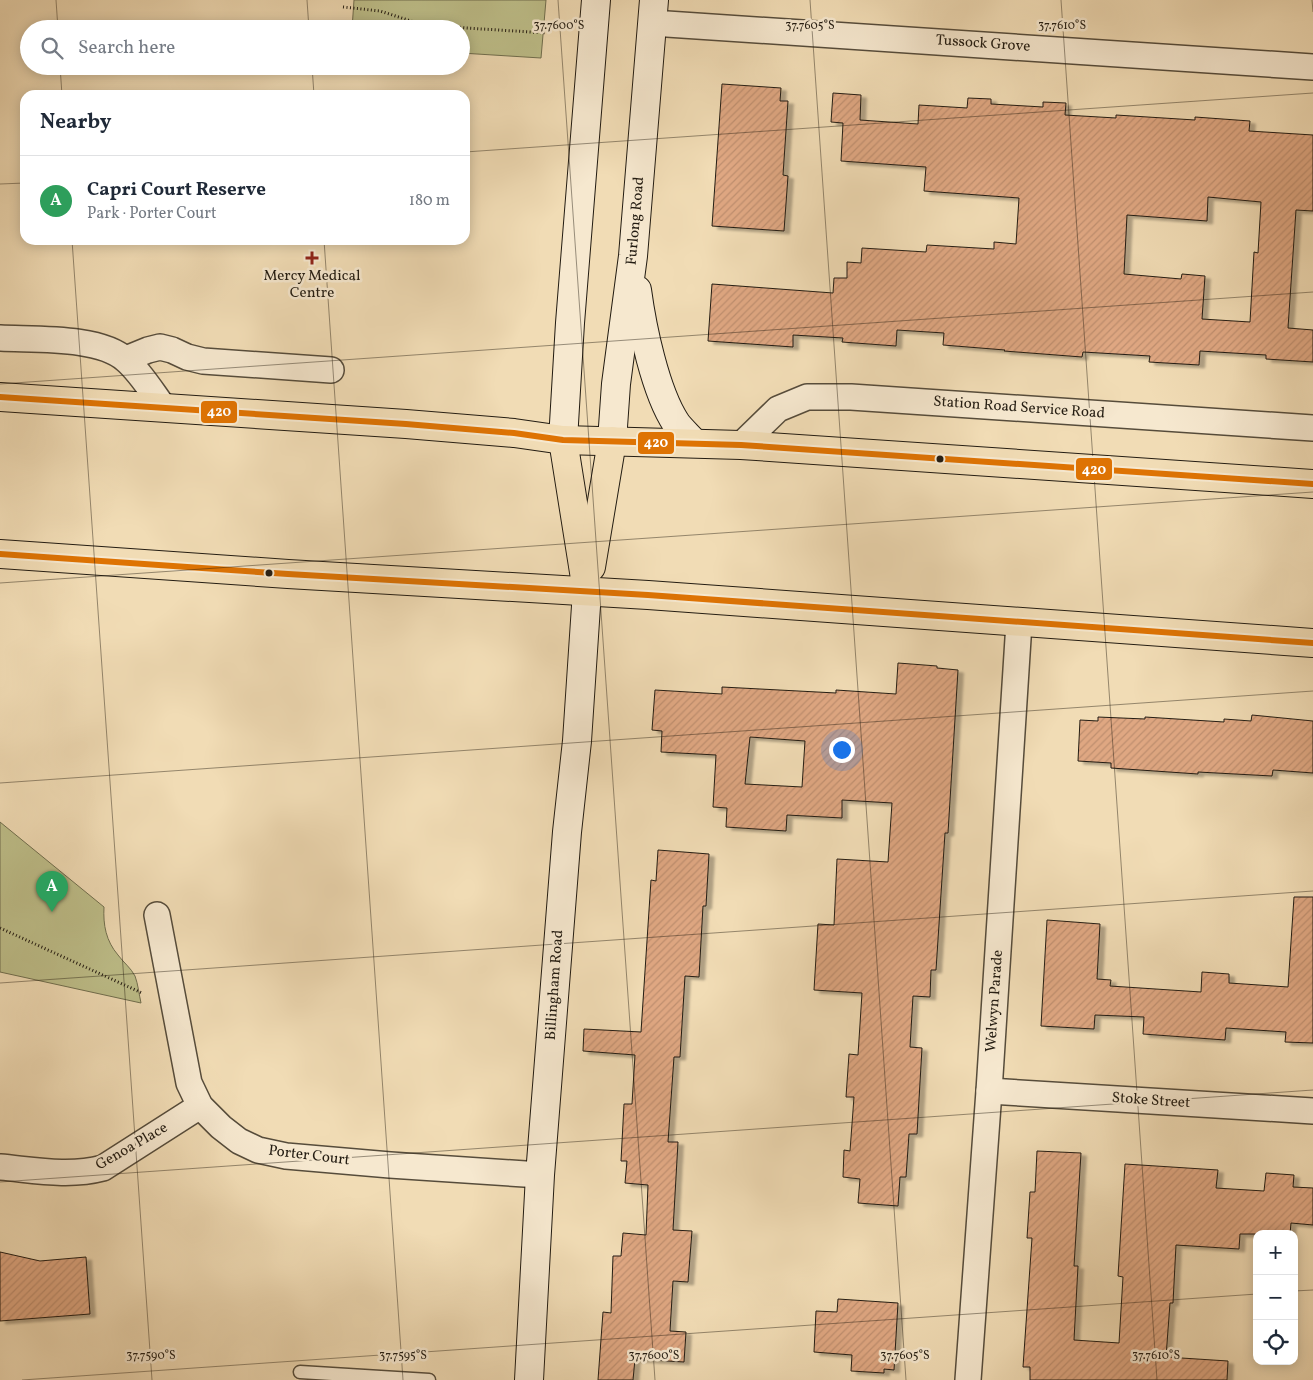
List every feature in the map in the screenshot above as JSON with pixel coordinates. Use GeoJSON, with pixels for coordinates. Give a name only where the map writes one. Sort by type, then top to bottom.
{"type":"FeatureCollection","features":[{"type":"Feature","properties":{"kind":"main road"},"geometry":{"type":"LineString","coordinates":[[587,591],[563,440],[570,322],[596,0]]}},
{"type":"Feature","properties":{"kind":"main road","name":"Furlong Road"},"geometry":{"type":"LineString","coordinates":[[612,441],[616,384],[633,256],[653,11]]}},
{"type":"Feature","properties":{"kind":"main road"},"geometry":{"type":"LineString","coordinates":[[633,256],[640,312],[663,398],[676,424],[694,443]]}},
{"type":"Feature","properties":{"kind":"main road"},"geometry":{"type":"LineString","coordinates":[[0,397],[514,433],[563,440],[741,445],[1313,484]]}},
{"type":"Feature","properties":{"kind":"main road"},"geometry":{"type":"LineString","coordinates":[[587,591],[612,441]]}},
{"type":"Feature","properties":{"kind":"main road"},"geometry":{"type":"LineString","coordinates":[[0,554],[288,574],[587,591],[1313,643]]}},
{"type":"Feature","properties":{"kind":"main road","name":"Billingham Road"},"geometry":{"type":"LineString","coordinates":[[529,1380],[540,1175],[567,832],[577,741],[587,591]]}},
{"type":"Feature","properties":{"kind":"street","name":"Tussock Grove"},"geometry":{"type":"LineString","coordinates":[[653,11],[1313,67]]}},
{"type":"Feature","properties":{"kind":"street"},"geometry":{"type":"LineString","coordinates":[[0,338],[73,342],[99,346],[126,359],[164,408]]}},
{"type":"Feature","properties":{"kind":"street"},"geometry":{"type":"LineString","coordinates":[[126,359],[160,347],[203,361],[331,370]]}},
{"type":"Feature","properties":{"kind":"street","name":"Station Road Service Road"},"geometry":{"type":"LineString","coordinates":[[741,445],[778,409],[807,397],[851,397],[1313,428]]}},
{"type":"Feature","properties":{"kind":"street","name":"Welwyn Parade"},"geometry":{"type":"LineString","coordinates":[[968,1380],[1019,623]]}},
{"type":"Feature","properties":{"kind":"street","name":"Porter Court"},"geometry":{"type":"LineString","coordinates":[[157,915],[189,1083],[200,1106],[221,1127],[239,1141],[258,1150],[286,1156],[540,1175]]}},
{"type":"Feature","properties":{"kind":"street","name":"Stoke Street"},"geometry":{"type":"LineString","coordinates":[[989,1090],[1313,1111]]}},
{"type":"Feature","properties":{"kind":"street","name":"Genoa Place"},"geometry":{"type":"LineString","coordinates":[[0,1167],[71,1173],[102,1168],[200,1106]]}},
{"type":"Feature","properties":{"kind":"lane"},"geometry":{"type":"LineString","coordinates":[[300,1372],[429,1380]]}},
{"type":"Feature","properties":{"kind":"path"},"geometry":{"type":"LineString","coordinates":[[343,7],[380,11],[408,20]]}},
{"type":"Feature","properties":{"kind":"path"},"geometry":{"type":"LineString","coordinates":[[470,28],[547,33]]}},
{"type":"Feature","properties":{"kind":"path"},"geometry":{"type":"LineString","coordinates":[[0,928],[142,992]]}},
{"type":"Feature","properties":{"kind":"green space"},"geometry":{"type":"Polygon","coordinates":[[[354,0],[546,0],[541,58],[470,54],[470,20],[353,20],[354,0]]]}},
{"type":"Feature","properties":{"kind":"green space"},"geometry":{"type":"Polygon","coordinates":[[[0,822],[104,907],[104,920],[108,938],[114,950],[135,976],[141,1003],[0,972],[0,822]]]}},
{"type":"Feature","properties":{"kind":"building"},"geometry":{"type":"Polygon","coordinates":[[[722,84],[781,88],[780,101],[788,101],[783,175],[788,176],[784,231],[712,226],[722,84]]]}},
{"type":"Feature","properties":{"kind":"building"},"geometry":{"type":"Polygon","coordinates":[[[833,93],[861,95],[860,120],[918,124],[919,105],[967,108],[968,98],[991,99],[991,104],[1043,107],[1043,102],[1066,103],[1065,115],[1116,118],[1116,115],[1195,120],[1195,117],[1250,121],[1249,131],[1313,135],[1313,211],[1296,210],[1288,328],[1313,330],[1313,362],[1266,359],[1266,355],[1200,351],[1199,365],[1149,362],[1150,356],[1083,352],[1082,357],[1004,351],[943,345],[944,333],[897,330],[896,346],[842,342],[843,338],[793,335],[793,347],[708,341],[712,284],[833,293],[834,278],[847,278],[847,262],[861,263],[862,248],[926,252],[927,245],[994,249],[994,242],[1016,244],[1019,198],[924,191],[926,167],[841,161],[843,123],[831,122],[833,93]],[[1208,197],[1207,221],[1127,215],[1124,274],[1181,279],[1182,274],[1205,276],[1202,319],[1250,322],[1254,252],[1258,253],[1261,202],[1208,197]]]}},
{"type":"Feature","properties":{"kind":"building"},"geometry":{"type":"Polygon","coordinates":[[[898,663],[937,666],[937,668],[958,670],[948,833],[945,833],[936,970],[931,970],[930,997],[913,996],[910,1047],[922,1048],[917,1134],[909,1134],[906,1177],[900,1177],[898,1206],[858,1203],[860,1179],[843,1177],[844,1150],[850,1151],[854,1097],[846,1097],[849,1054],[858,1055],[862,993],[814,990],[818,924],[834,925],[837,859],[888,862],[892,803],[842,800],[842,818],[787,815],[786,831],[726,827],[727,808],[713,807],[716,755],[661,752],[662,731],[652,730],[655,690],[722,694],[722,687],[836,693],[836,690],[896,694],[898,663]],[[750,737],[745,784],[802,787],[805,741],[750,737]]]}},
{"type":"Feature","properties":{"kind":"building"},"geometry":{"type":"Polygon","coordinates":[[[1252,715],[1313,721],[1313,773],[1273,770],[1272,776],[1198,772],[1198,774],[1111,768],[1111,763],[1078,761],[1080,720],[1098,721],[1098,717],[1145,719],[1145,717],[1224,722],[1224,719],[1251,721],[1252,715]]]}},
{"type":"Feature","properties":{"kind":"building"},"geometry":{"type":"Polygon","coordinates":[[[658,850],[709,854],[706,906],[703,906],[699,977],[685,976],[680,1057],[674,1057],[668,1142],[678,1142],[673,1230],[692,1231],[688,1282],[673,1281],[670,1331],[686,1332],[684,1362],[635,1359],[633,1380],[598,1380],[603,1312],[611,1313],[613,1256],[621,1256],[623,1233],[646,1235],[648,1185],[625,1183],[627,1161],[621,1161],[624,1104],[632,1104],[635,1055],[583,1051],[584,1029],[641,1032],[651,880],[656,881],[658,850]]]}},
{"type":"Feature","properties":{"kind":"building"},"geometry":{"type":"Polygon","coordinates":[[[1294,897],[1313,897],[1313,1043],[1285,1042],[1286,1032],[1226,1028],[1225,1040],[1143,1034],[1144,1017],[1095,1015],[1094,1029],[1041,1026],[1047,920],[1100,924],[1097,979],[1111,980],[1110,986],[1201,992],[1202,972],[1229,974],[1229,983],[1288,987],[1294,897]]]}},
{"type":"Feature","properties":{"kind":"building"},"geometry":{"type":"Polygon","coordinates":[[[1037,1151],[1081,1153],[1074,1266],[1078,1266],[1074,1340],[1119,1343],[1123,1277],[1118,1276],[1125,1164],[1218,1170],[1216,1188],[1264,1191],[1266,1173],[1294,1175],[1293,1187],[1313,1188],[1313,1225],[1291,1223],[1290,1230],[1253,1230],[1253,1234],[1240,1234],[1239,1249],[1176,1245],[1173,1303],[1170,1303],[1166,1357],[1228,1361],[1227,1380],[1030,1380],[1030,1367],[1023,1367],[1032,1238],[1027,1238],[1030,1192],[1035,1192],[1037,1151]]]}},
{"type":"Feature","properties":{"kind":"building"},"geometry":{"type":"Polygon","coordinates":[[[0,1252],[40,1261],[86,1257],[90,1314],[0,1321],[0,1252]]]}},
{"type":"Feature","properties":{"kind":"building"},"geometry":{"type":"Polygon","coordinates":[[[838,1299],[898,1303],[894,1370],[884,1369],[884,1373],[851,1371],[852,1355],[814,1352],[816,1311],[837,1312],[838,1299]]]}},
{"type":"Feature","properties":{"kind":"transit line","name":"420"},"geometry":{"type":"LineString","coordinates":[[0,397],[406,424],[514,433],[563,440],[741,445],[1313,484]]}},
{"type":"Feature","properties":{"kind":"transit line","name":"420"},"geometry":{"type":"LineString","coordinates":[[0,554],[288,574],[648,595],[1313,643]]}},
{"type":"Feature","properties":{"kind":"place","name":"Mercy Medical Centre"},"geometry":{"type":"Point","coordinates":[312,258]}},
{"type":"Feature","properties":{"kind":"place","name":"Capri Court Reserve"},"geometry":{"type":"Point","coordinates":[52,912]}}]}
